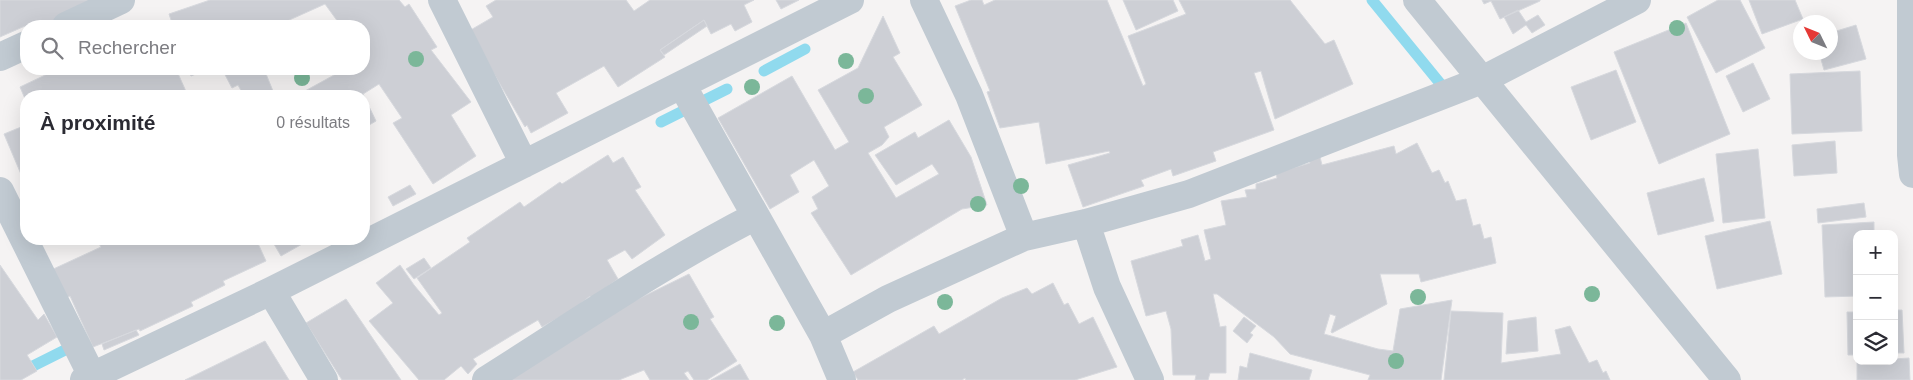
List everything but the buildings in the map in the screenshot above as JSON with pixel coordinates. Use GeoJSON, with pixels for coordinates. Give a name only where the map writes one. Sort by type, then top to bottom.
{"type":"FeatureCollection","features":[{"type":"Feature","properties":{"kind":"street"},"geometry":{"type":"LineString","coordinates":[[79,20],[121,0]]}},
{"type":"Feature","properties":{"kind":"street"},"geometry":{"type":"LineString","coordinates":[[442,0],[524,164]]}},
{"type":"Feature","properties":{"kind":"street"},"geometry":{"type":"LineString","coordinates":[[370,241],[850,0]]}},
{"type":"Feature","properties":{"kind":"street"},"geometry":{"type":"LineString","coordinates":[[924,0],[969,95],[1024,237]]}},
{"type":"Feature","properties":{"kind":"street"},"geometry":{"type":"LineString","coordinates":[[1417,0],[1715,376]]}},
{"type":"Feature","properties":{"kind":"street"},"geometry":{"type":"LineString","coordinates":[[823,335],[888,299],[1024,237],[1086,223],[1189,194],[1482,80],[1588,23],[1637,0]]}},
{"type":"Feature","properties":{"kind":"street"},"geometry":{"type":"LineString","coordinates":[[1911,0],[1913,174]]}},
{"type":"Feature","properties":{"kind":"street"},"geometry":{"type":"LineString","coordinates":[[0,57],[20,48]]}},
{"type":"Feature","properties":{"kind":"street"},"geometry":{"type":"LineString","coordinates":[[682,85],[823,335],[842,380]]}},
{"type":"Feature","properties":{"kind":"street"},"geometry":{"type":"LineString","coordinates":[[0,191],[20,234]]}},
{"type":"Feature","properties":{"kind":"street"},"geometry":{"type":"LineString","coordinates":[[486,380],[717,236],[756,216]]}},
{"type":"Feature","properties":{"kind":"street"},"geometry":{"type":"LineString","coordinates":[[1086,223],[1107,287],[1125,330],[1150,380]]}},
{"type":"Feature","properties":{"kind":"street"},"geometry":{"type":"LineString","coordinates":[[25,245],[88,378],[363,245]]}},
{"type":"Feature","properties":{"kind":"street"},"geometry":{"type":"LineString","coordinates":[[271,291],[324,380]]}},
{"type":"Feature","properties":{"kind":"waterway"},"geometry":{"type":"LineString","coordinates":[[1372,0],[1448,93]]}},
{"type":"Feature","properties":{"kind":"waterway"},"geometry":{"type":"LineString","coordinates":[[764,71],[805,49]]}},
{"type":"Feature","properties":{"kind":"waterway"},"geometry":{"type":"LineString","coordinates":[[661,122],[727,89]]}},
{"type":"Feature","properties":{"kind":"waterway"},"geometry":{"type":"LineString","coordinates":[[29,368],[77,344]]}}]}
